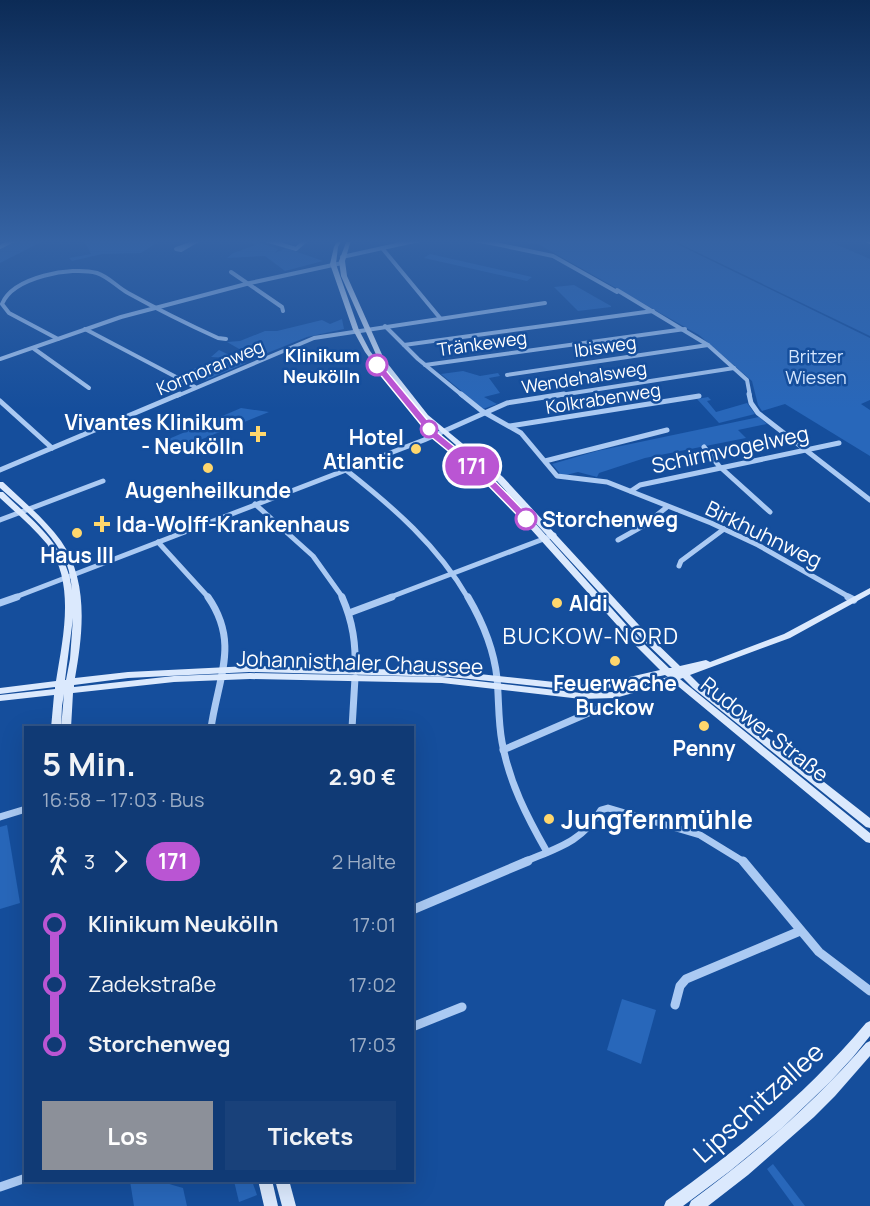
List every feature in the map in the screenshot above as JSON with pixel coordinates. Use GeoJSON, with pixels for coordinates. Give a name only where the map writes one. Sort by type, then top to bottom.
{"type":"FeatureCollection","features":[{"type":"Feature","properties":{"kind":"main road","name":"Rudower Straße"},"geometry":{"type":"LineString","coordinates":[[345,296],[367,351],[384,375],[439,434],[505,495],[637,642],[870,839]]}},
{"type":"Feature","properties":{"kind":"main road","name":"Rudower Straße"},"geometry":{"type":"LineString","coordinates":[[356,296],[388,370],[439,434],[500,480],[554,536],[676,674],[817,780],[870,824]]}},
{"type":"Feature","properties":{"kind":"main road"},"geometry":{"type":"LineString","coordinates":[[0,494],[54,550],[65,578],[69,614],[56,726]]}},
{"type":"Feature","properties":{"kind":"main road"},"geometry":{"type":"LineString","coordinates":[[66,726],[78,609],[75,574]]}},
{"type":"Feature","properties":{"kind":"main road","name":"Johannisthaler Chaussee"},"geometry":{"type":"LineString","coordinates":[[0,698],[70,686],[223,673],[355,674],[599,687],[676,674],[713,663],[788,636],[870,591]]}},
{"type":"Feature","properties":{"kind":"main road"},"geometry":{"type":"LineString","coordinates":[[637,642],[647,639]]}},
{"type":"Feature","properties":{"kind":"main road","name":"Johannisthaler Chaussee"},"geometry":{"type":"LineString","coordinates":[[0,691],[59,688]]}},
{"type":"Feature","properties":{"kind":"main road"},"geometry":{"type":"LineString","coordinates":[[808,786],[817,780]]}},
{"type":"Feature","properties":{"kind":"main road","name":"Lipschitzallee"},"geometry":{"type":"LineString","coordinates":[[761,1146],[870,1027]]}},
{"type":"Feature","properties":{"kind":"main road","name":"Lipschitzallee"},"geometry":{"type":"LineString","coordinates":[[696,1206],[719,1180],[820,1102],[870,1047]]}},
{"type":"Feature","properties":{"kind":"main road","name":"Lipschitzallee"},"geometry":{"type":"LineString","coordinates":[[670,1206],[719,1180]]}},
{"type":"Feature","properties":{"kind":"main road"},"geometry":{"type":"LineString","coordinates":[[265,1182],[271,1206]]}},
{"type":"Feature","properties":{"kind":"main road"},"geometry":{"type":"LineString","coordinates":[[283,1182],[289,1206]]}},
{"type":"Feature","properties":{"kind":"street"},"geometry":{"type":"LineString","coordinates":[[6,296],[2,304],[6,311],[58,339]]}},
{"type":"Feature","properties":{"kind":"street"},"geometry":{"type":"LineString","coordinates":[[134,296],[218,338],[226,339]]}},
{"type":"Feature","properties":{"kind":"street"},"geometry":{"type":"LineString","coordinates":[[0,360],[85,329],[200,296]]}},
{"type":"Feature","properties":{"kind":"street"},"geometry":{"type":"LineString","coordinates":[[268,296],[284,311]]}},
{"type":"Feature","properties":{"kind":"street"},"geometry":{"type":"LineString","coordinates":[[422,296],[440,318]]}},
{"type":"Feature","properties":{"kind":"street"},"geometry":{"type":"LineString","coordinates":[[627,296],[685,329],[708,345],[749,383],[754,410],[870,500]]}},
{"type":"Feature","properties":{"kind":"street","name":"Kormoranweg"},"geometry":{"type":"LineString","coordinates":[[0,470],[305,341],[368,328],[544,303]]}},
{"type":"Feature","properties":{"kind":"street"},"geometry":{"type":"LineString","coordinates":[[404,345],[654,311]]}},
{"type":"Feature","properties":{"kind":"street"},"geometry":{"type":"LineString","coordinates":[[385,326],[425,365],[485,413],[510,426],[527,439],[545,461],[667,430]]}},
{"type":"Feature","properties":{"kind":"street"},"geometry":{"type":"LineString","coordinates":[[85,329],[195,387]]}},
{"type":"Feature","properties":{"kind":"street","name":"Tränkeweg"},"geometry":{"type":"LineString","coordinates":[[425,365],[685,329]]}},
{"type":"Feature","properties":{"kind":"street","name":"Ibisweg"},"geometry":{"type":"LineString","coordinates":[[507,375],[708,345]]}},
{"type":"Feature","properties":{"kind":"street"},"geometry":{"type":"LineString","coordinates":[[33,348],[89,388]]}},
{"type":"Feature","properties":{"kind":"street","name":"Wendehalsweg"},"geometry":{"type":"LineString","coordinates":[[0,603],[439,434],[519,400],[734,368]]}},
{"type":"Feature","properties":{"kind":"street","name":"Kolkrabenweg"},"geometry":{"type":"LineString","coordinates":[[510,426],[699,396]]}},
{"type":"Feature","properties":{"kind":"street"},"geometry":{"type":"LineString","coordinates":[[0,401],[52,448]]}},
{"type":"Feature","properties":{"kind":"street","name":"Schirmvogelweg"},"geometry":{"type":"LineString","coordinates":[[630,491],[640,485],[839,442]]}},
{"type":"Feature","properties":{"kind":"street"},"geometry":{"type":"LineString","coordinates":[[704,447],[722,468],[770,512]]}},
{"type":"Feature","properties":{"kind":"street","name":"Birkhuhnweg"},"geometry":{"type":"LineString","coordinates":[[545,461],[555,474],[564,479],[607,482],[724,529],[854,600]]}},
{"type":"Feature","properties":{"kind":"street"},"geometry":{"type":"LineString","coordinates":[[346,470],[405,518],[452,573],[482,628],[496,681],[503,750],[523,808],[547,852]]}},
{"type":"Feature","properties":{"kind":"street"},"geometry":{"type":"LineString","coordinates":[[0,520],[103,481]]}},
{"type":"Feature","properties":{"kind":"street"},"geometry":{"type":"LineString","coordinates":[[0,484],[28,509],[62,546],[75,574]]}},
{"type":"Feature","properties":{"kind":"street"},"geometry":{"type":"LineString","coordinates":[[255,504],[327,571],[338,587],[349,612],[355,647],[352,726]]}},
{"type":"Feature","properties":{"kind":"street"},"geometry":{"type":"LineString","coordinates":[[618,540],[643,526],[667,507]]}},
{"type":"Feature","properties":{"kind":"street"},"geometry":{"type":"LineString","coordinates":[[679,566],[681,561],[724,529]]}},
{"type":"Feature","properties":{"kind":"street"},"geometry":{"type":"LineString","coordinates":[[349,612],[554,536]]}},
{"type":"Feature","properties":{"kind":"street"},"geometry":{"type":"LineString","coordinates":[[158,542],[206,593],[219,615],[227,641],[223,673],[211,726]]}},
{"type":"Feature","properties":{"kind":"street"},"geometry":{"type":"LineString","coordinates":[[503,750],[600,708]]}},
{"type":"Feature","properties":{"kind":"street"},"geometry":{"type":"LineString","coordinates":[[414,909],[584,834],[594,824],[603,809],[720,843],[748,865],[800,931],[829,961],[870,991]]}},
{"type":"Feature","properties":{"kind":"street"},"geometry":{"type":"LineString","coordinates":[[0,817],[24,810]]}},
{"type":"Feature","properties":{"kind":"street"},"geometry":{"type":"LineString","coordinates":[[675,1005],[679,989],[686,980],[800,931]]}},
{"type":"Feature","properties":{"kind":"street"},"geometry":{"type":"LineString","coordinates":[[414,1026],[462,1006]]}},
{"type":"Feature","properties":{"kind":"street"},"geometry":{"type":"LineString","coordinates":[[0,1187],[24,1179]]}},
{"type":"Feature","properties":{"kind":"green space"},"geometry":{"type":"Polygon","coordinates":[[[563,296],[594,296],[611,306],[611,307],[578,311],[563,296]]]}},
{"type":"Feature","properties":{"kind":"green space","name":"Britzer Wiesen"},"geometry":{"type":"Polygon","coordinates":[[[630,296],[784,296],[870,338],[870,400],[861,404],[870,410],[870,456],[785,404],[762,411],[758,405],[752,381],[699,335],[630,296]]]}},
{"type":"Feature","properties":{"kind":"green space"},"geometry":{"type":"Polygon","coordinates":[[[788,296],[870,296],[870,336],[788,296]]]}},
{"type":"Feature","properties":{"kind":"green space"},"geometry":{"type":"Polygon","coordinates":[[[342,319],[344,329],[307,337],[255,358],[227,342],[240,341],[265,331],[277,331],[322,320],[330,324],[342,319]]]}},
{"type":"Feature","properties":{"kind":"green space"},"geometry":{"type":"Polygon","coordinates":[[[219,350],[246,363],[206,380],[189,371],[203,365],[208,367],[229,361],[229,358],[211,357],[219,350]]]}},
{"type":"Feature","properties":{"kind":"green space"},"geometry":{"type":"Polygon","coordinates":[[[463,371],[480,376],[498,373],[500,376],[489,378],[500,393],[484,397],[497,404],[483,409],[441,374],[463,371]]]}},
{"type":"Feature","properties":{"kind":"green space"},"geometry":{"type":"Polygon","coordinates":[[[708,397],[711,400],[707,401],[716,412],[747,403],[755,414],[719,423],[697,399],[708,397]]]}},
{"type":"Feature","properties":{"kind":"green space"},"geometry":{"type":"Polygon","coordinates":[[[241,408],[269,412],[173,451],[164,441],[241,408]]]}},
{"type":"Feature","properties":{"kind":"green space"},"geometry":{"type":"Polygon","coordinates":[[[759,417],[767,424],[738,430],[746,438],[645,458],[599,473],[597,477],[578,472],[562,476],[552,464],[597,451],[759,417]]]}},
{"type":"Feature","properties":{"kind":"green space"},"geometry":{"type":"Polygon","coordinates":[[[7,825],[20,903],[0,909],[0,827],[7,825]]]}},
{"type":"Feature","properties":{"kind":"green space"},"geometry":{"type":"Polygon","coordinates":[[[622,999],[656,1010],[641,1064],[607,1050],[622,999]]]}},
{"type":"Feature","properties":{"kind":"green space"},"geometry":{"type":"Polygon","coordinates":[[[773,1164],[805,1206],[794,1206],[767,1169],[773,1164]]]}},
{"type":"Feature","properties":{"kind":"green space"},"geometry":{"type":"Polygon","coordinates":[[[130,1182],[162,1182],[183,1188],[187,1206],[134,1206],[130,1182]]]}},
{"type":"Feature","properties":{"kind":"green space"},"geometry":{"type":"Polygon","coordinates":[[[234,1182],[252,1182],[257,1195],[239,1202],[234,1182]]]}},
{"type":"Feature","properties":{"kind":"bus line","name":"171"},"geometry":{"type":"LineString","coordinates":[[377,365],[417,417],[505,495],[526,519]]}},
{"type":"Feature","properties":{"kind":"place","name":"Klinikum Neukölln"},"geometry":{"type":"Point","coordinates":[377,365]}},
{"type":"Feature","properties":{"kind":"place","name":"Vivantes Klinikum - Neukölln"},"geometry":{"type":"Point","coordinates":[258,434]}},
{"type":"Feature","properties":{"kind":"place","name":"Hotel Atlantic"},"geometry":{"type":"Point","coordinates":[416,449]}},
{"type":"Feature","properties":{"kind":"place","name":"Augenheilkunde"},"geometry":{"type":"Point","coordinates":[208,468]}},
{"type":"Feature","properties":{"kind":"place","name":"Storchenweg"},"geometry":{"type":"Point","coordinates":[526,519]}},
{"type":"Feature","properties":{"kind":"place","name":"Ida-Wolff-Krankenhaus"},"geometry":{"type":"Point","coordinates":[102,524]}},
{"type":"Feature","properties":{"kind":"place","name":"Haus III"},"geometry":{"type":"Point","coordinates":[77,533]}},
{"type":"Feature","properties":{"kind":"place","name":"Aldi"},"geometry":{"type":"Point","coordinates":[557,603]}},
{"type":"Feature","properties":{"kind":"place","name":"Feuerwache Buckow"},"geometry":{"type":"Point","coordinates":[615,661]}},
{"type":"Feature","properties":{"kind":"place","name":"Penny"},"geometry":{"type":"Point","coordinates":[704,726]}},
{"type":"Feature","properties":{"kind":"place","name":"Jungfernmühle"},"geometry":{"type":"Point","coordinates":[549,819]}},
{"type":"Feature","properties":{"kind":"district","name":"BUCKOW-NORD"},"geometry":{"type":"Point","coordinates":[591,636]}}]}
